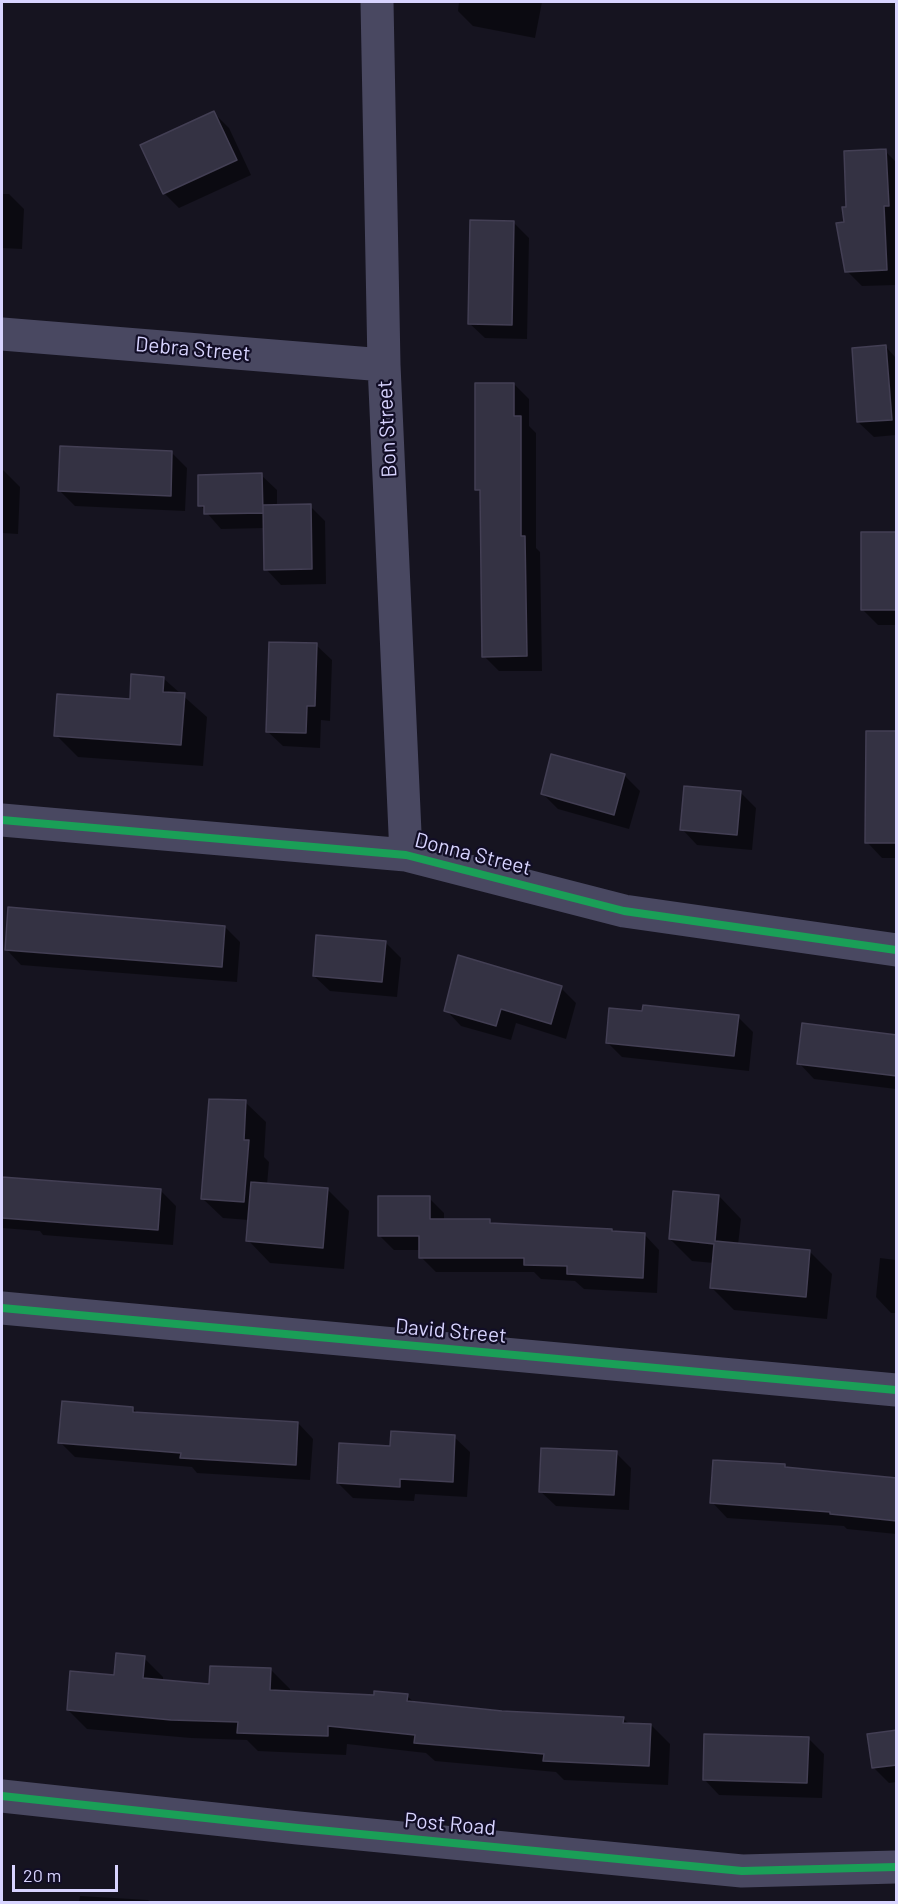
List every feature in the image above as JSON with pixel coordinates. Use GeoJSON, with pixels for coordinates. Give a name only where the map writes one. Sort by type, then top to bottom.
{"type":"FeatureCollection","features":[{"type":"Feature","properties":{"kind":"street","name":"Bon Street"},"geometry":{"type":"LineString","coordinates":[[377,2],[384,365],[406,855]]}},
{"type":"Feature","properties":{"kind":"street","name":"Debra Street"},"geometry":{"type":"LineString","coordinates":[[2,334],[384,365]]}},
{"type":"Feature","properties":{"kind":"street","name":"Donna Street"},"geometry":{"type":"LineString","coordinates":[[2,820],[406,855],[624,911],[897,950]]}},
{"type":"Feature","properties":{"kind":"street","name":"David Street"},"geometry":{"type":"LineString","coordinates":[[2,1308],[897,1390]]}},
{"type":"Feature","properties":{"kind":"street","name":"Post Road"},"geometry":{"type":"LineString","coordinates":[[2,1796],[298,1828],[742,1871],[897,1867]]}},
{"type":"Feature","properties":{"kind":"building"},"geometry":{"type":"Polygon","coordinates":[[[214,111],[237,160],[163,194],[140,145],[214,111]]]}},
{"type":"Feature","properties":{"kind":"building"},"geometry":{"type":"Polygon","coordinates":[[[886,149],[889,206],[884,206],[887,270],[845,272],[836,223],[844,222],[842,207],[846,207],[844,151],[886,149]]]}},
{"type":"Feature","properties":{"kind":"building"},"geometry":{"type":"Polygon","coordinates":[[[470,220],[514,221],[512,325],[468,324],[470,220]]]}},
{"type":"Feature","properties":{"kind":"building"},"geometry":{"type":"Polygon","coordinates":[[[886,345],[892,420],[857,422],[852,348],[886,345]]]}},
{"type":"Feature","properties":{"kind":"building"},"geometry":{"type":"Polygon","coordinates":[[[475,383],[514,383],[514,416],[521,416],[521,536],[525,536],[527,656],[482,657],[480,490],[475,490],[475,383]]]}},
{"type":"Feature","properties":{"kind":"building"},"geometry":{"type":"Polygon","coordinates":[[[60,446],[172,451],[171,496],[58,491],[60,446]]]}},
{"type":"Feature","properties":{"kind":"building"},"geometry":{"type":"Polygon","coordinates":[[[262,473],[263,513],[204,514],[204,506],[198,506],[198,475],[262,473]]]}},
{"type":"Feature","properties":{"kind":"building"},"geometry":{"type":"Polygon","coordinates":[[[311,504],[312,569],[264,570],[263,505],[311,504]]]}},
{"type":"Feature","properties":{"kind":"building"},"geometry":{"type":"Polygon","coordinates":[[[861,532],[897,532],[897,610],[861,610],[861,532]]]}},
{"type":"Feature","properties":{"kind":"building"},"geometry":{"type":"Polygon","coordinates":[[[269,642],[317,643],[315,706],[307,706],[306,733],[266,732],[269,642]]]}},
{"type":"Feature","properties":{"kind":"building"},"geometry":{"type":"Polygon","coordinates":[[[131,674],[164,677],[163,692],[185,693],[181,745],[54,736],[57,694],[130,699],[131,674]]]}},
{"type":"Feature","properties":{"kind":"building"},"geometry":{"type":"Polygon","coordinates":[[[866,731],[897,731],[897,843],[865,843],[866,731]]]}},
{"type":"Feature","properties":{"kind":"building"},"geometry":{"type":"Polygon","coordinates":[[[551,754],[625,774],[614,815],[541,794],[551,754]]]}},
{"type":"Feature","properties":{"kind":"building"},"geometry":{"type":"Polygon","coordinates":[[[684,786],[741,791],[737,835],[680,830],[684,786]]]}},
{"type":"Feature","properties":{"kind":"building"},"geometry":{"type":"Polygon","coordinates":[[[8,907],[225,926],[222,967],[5,950],[8,907]]]}},
{"type":"Feature","properties":{"kind":"building"},"geometry":{"type":"Polygon","coordinates":[[[316,935],[386,941],[382,982],[313,976],[316,935]]]}},
{"type":"Feature","properties":{"kind":"building"},"geometry":{"type":"Polygon","coordinates":[[[458,955],[562,986],[551,1024],[501,1009],[496,1026],[444,1011],[458,955]]]}},
{"type":"Feature","properties":{"kind":"building"},"geometry":{"type":"Polygon","coordinates":[[[643,1005],[739,1015],[734,1056],[606,1043],[609,1008],[642,1011],[643,1005]]]}},
{"type":"Feature","properties":{"kind":"building"},"geometry":{"type":"Polygon","coordinates":[[[802,1023],[897,1035],[897,1076],[797,1064],[802,1023]]]}},
{"type":"Feature","properties":{"kind":"building"},"geometry":{"type":"Polygon","coordinates":[[[209,1099],[246,1100],[244,1140],[249,1140],[244,1202],[201,1199],[209,1099]]]}},
{"type":"Feature","properties":{"kind":"building"},"geometry":{"type":"Polygon","coordinates":[[[2,1177],[161,1189],[158,1230],[2,1218],[2,1177]]]}},
{"type":"Feature","properties":{"kind":"building"},"geometry":{"type":"Polygon","coordinates":[[[251,1182],[328,1188],[323,1248],[246,1241],[251,1182]]]}},
{"type":"Feature","properties":{"kind":"building"},"geometry":{"type":"Polygon","coordinates":[[[673,1191],[719,1195],[715,1241],[810,1250],[806,1297],[710,1288],[714,1244],[669,1239],[673,1191]]]}},
{"type":"Feature","properties":{"kind":"building"},"geometry":{"type":"Polygon","coordinates":[[[378,1196],[430,1196],[430,1219],[490,1219],[490,1223],[612,1229],[612,1231],[645,1233],[643,1278],[567,1274],[567,1266],[524,1265],[524,1258],[419,1258],[419,1236],[378,1236],[378,1196]]]}},
{"type":"Feature","properties":{"kind":"building"},"geometry":{"type":"Polygon","coordinates":[[[62,1401],[133,1407],[133,1412],[298,1422],[296,1465],[180,1458],[181,1453],[58,1443],[62,1401]]]}},
{"type":"Feature","properties":{"kind":"building"},"geometry":{"type":"Polygon","coordinates":[[[391,1431],[455,1435],[453,1482],[400,1479],[400,1487],[337,1483],[339,1443],[390,1446],[391,1431]]]}},
{"type":"Feature","properties":{"kind":"building"},"geometry":{"type":"Polygon","coordinates":[[[541,1448],[617,1451],[614,1495],[539,1492],[541,1448]]]}},
{"type":"Feature","properties":{"kind":"building"},"geometry":{"type":"Polygon","coordinates":[[[713,1460],[785,1464],[785,1467],[897,1478],[897,1521],[830,1514],[830,1512],[710,1503],[713,1460]]]}},
{"type":"Feature","properties":{"kind":"building"},"geometry":{"type":"Polygon","coordinates":[[[116,1653],[145,1656],[143,1678],[209,1684],[210,1666],[271,1668],[270,1690],[374,1695],[374,1691],[408,1694],[407,1701],[502,1711],[624,1717],[623,1723],[651,1724],[649,1766],[543,1761],[544,1754],[414,1743],[415,1735],[328,1726],[328,1736],[237,1733],[238,1722],[171,1720],[67,1710],[70,1671],[114,1675],[116,1653]]]}},
{"type":"Feature","properties":{"kind":"building"},"geometry":{"type":"Polygon","coordinates":[[[897,1730],[897,1765],[872,1768],[867,1734],[897,1730]]]}},
{"type":"Feature","properties":{"kind":"building"},"geometry":{"type":"Polygon","coordinates":[[[704,1734],[809,1737],[807,1783],[703,1780],[704,1734]]]}},
{"type":"Feature","properties":{"kind":"cycle path"},"geometry":{"type":"LineString","coordinates":[[2,820],[406,855],[624,911],[896,950]]}},
{"type":"Feature","properties":{"kind":"cycle path"},"geometry":{"type":"LineString","coordinates":[[2,1308],[896,1390]]}},
{"type":"Feature","properties":{"kind":"cycle path"},"geometry":{"type":"LineString","coordinates":[[2,1796],[298,1828],[742,1871],[896,1867]]}}]}
